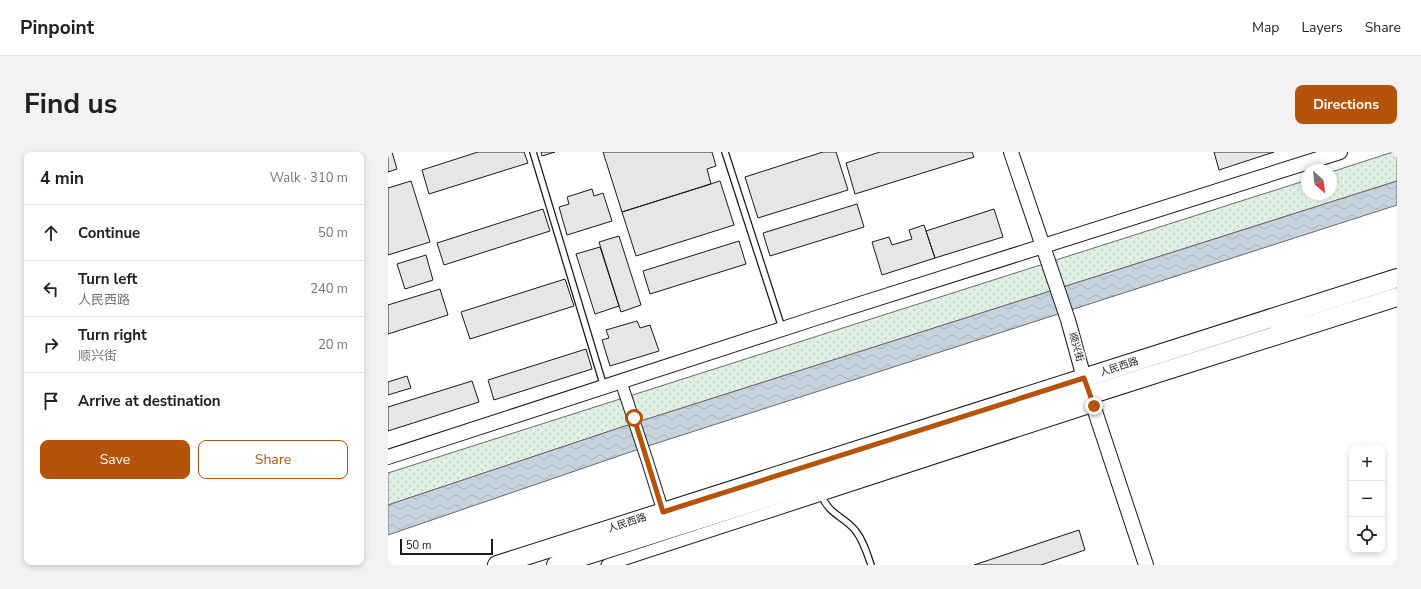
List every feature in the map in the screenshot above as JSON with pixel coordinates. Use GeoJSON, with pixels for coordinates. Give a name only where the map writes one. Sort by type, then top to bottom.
{"type":"FeatureCollection","features":[{"type":"Feature","properties":{"kind":"main road","name":"人民西路"},"geometry":{"type":"LineString","coordinates":[[497,565],[1397,278]]}},
{"type":"Feature","properties":{"kind":"main road","name":"人民西路"},"geometry":{"type":"LineString","coordinates":[[556,565],[819,488],[1092,401],[1397,297]]}},
{"type":"Feature","properties":{"kind":"street","name":"顺兴街"},"geometry":{"type":"LineString","coordinates":[[1011,152],[1068,320],[1084,378],[1146,565]]}},
{"type":"Feature","properties":{"kind":"street"},"geometry":{"type":"LineString","coordinates":[[388,457],[1043,245],[1340,152]]}},
{"type":"Feature","properties":{"kind":"street"},"geometry":{"type":"LineString","coordinates":[[621,382],[648,460],[663,512]]}},
{"type":"Feature","properties":{"kind":"street"},"geometry":{"type":"LineString","coordinates":[[607,565],[819,488]]}},
{"type":"Feature","properties":{"kind":"lane"},"geometry":{"type":"LineString","coordinates":[[533,152],[604,387]]}},
{"type":"Feature","properties":{"kind":"lane"},"geometry":{"type":"LineString","coordinates":[[725,152],[782,329]]}},
{"type":"Feature","properties":{"kind":"lane"},"geometry":{"type":"LineString","coordinates":[[819,488],[823,500],[833,513],[848,523],[856,531],[864,544],[871,565]]}},
{"type":"Feature","properties":{"kind":"green space"},"geometry":{"type":"Polygon","coordinates":[[[1397,152],[1397,181],[619,428],[388,505],[388,473],[1301,182],[1301,200],[1337,200],[1337,170],[1397,152]]]}},
{"type":"Feature","properties":{"kind":"water"},"geometry":{"type":"Polygon","coordinates":[[[1397,181],[1397,205],[645,447],[388,535],[388,505],[619,428],[1397,181]]]}},
{"type":"Feature","properties":{"kind":"building"},"geometry":{"type":"Polygon","coordinates":[[[388,152],[392,152],[397,169],[388,172],[388,152]]]}},
{"type":"Feature","properties":{"kind":"building"},"geometry":{"type":"Polygon","coordinates":[[[478,152],[524,152],[528,163],[429,194],[422,170],[478,152]]]}},
{"type":"Feature","properties":{"kind":"building"},"geometry":{"type":"Polygon","coordinates":[[[541,152],[555,152],[542,156],[541,152]]]}},
{"type":"Feature","properties":{"kind":"building"},"geometry":{"type":"Polygon","coordinates":[[[603,152],[712,152],[716,166],[707,169],[711,184],[622,212],[603,152]]]}},
{"type":"Feature","properties":{"kind":"building"},"geometry":{"type":"Polygon","coordinates":[[[823,152],[836,152],[848,190],[758,218],[745,177],[823,152]]]}},
{"type":"Feature","properties":{"kind":"building"},"geometry":{"type":"Polygon","coordinates":[[[880,152],[972,152],[974,157],[855,194],[846,163],[880,152]]]}},
{"type":"Feature","properties":{"kind":"building"},"geometry":{"type":"Polygon","coordinates":[[[1214,152],[1274,152],[1219,170],[1214,152]]]}},
{"type":"Feature","properties":{"kind":"building"},"geometry":{"type":"Polygon","coordinates":[[[411,181],[430,242],[388,255],[388,188],[411,181]]]}},
{"type":"Feature","properties":{"kind":"building"},"geometry":{"type":"Polygon","coordinates":[[[720,181],[734,225],[636,256],[622,212],[720,181]]]}},
{"type":"Feature","properties":{"kind":"building"},"geometry":{"type":"Polygon","coordinates":[[[592,189],[594,196],[603,193],[612,221],[567,235],[559,207],[569,204],[567,197],[592,189]]]}},
{"type":"Feature","properties":{"kind":"building"},"geometry":{"type":"Polygon","coordinates":[[[857,204],[864,227],[770,256],[763,233],[857,204]]]}},
{"type":"Feature","properties":{"kind":"building"},"geometry":{"type":"Polygon","coordinates":[[[543,209],[550,231],[444,265],[437,243],[543,209]]]}},
{"type":"Feature","properties":{"kind":"building"},"geometry":{"type":"Polygon","coordinates":[[[994,209],[1003,237],[935,258],[926,231],[994,209]]]}},
{"type":"Feature","properties":{"kind":"building"},"geometry":{"type":"Polygon","coordinates":[[[924,225],[935,258],[882,275],[872,242],[889,237],[892,245],[912,239],[909,230],[924,225]]]}},
{"type":"Feature","properties":{"kind":"building"},"geometry":{"type":"Polygon","coordinates":[[[619,236],[641,305],[621,312],[599,242],[619,236]]]}},
{"type":"Feature","properties":{"kind":"building"},"geometry":{"type":"Polygon","coordinates":[[[739,241],[746,264],[650,294],[643,271],[739,241]]]}},
{"type":"Feature","properties":{"kind":"building"},"geometry":{"type":"Polygon","coordinates":[[[600,247],[619,306],[595,314],[576,254],[600,247]]]}},
{"type":"Feature","properties":{"kind":"building"},"geometry":{"type":"Polygon","coordinates":[[[426,255],[433,280],[405,289],[397,264],[426,255]]]}},
{"type":"Feature","properties":{"kind":"building"},"geometry":{"type":"Polygon","coordinates":[[[565,279],[574,306],[470,339],[461,312],[565,279]]]}},
{"type":"Feature","properties":{"kind":"building"},"geometry":{"type":"Polygon","coordinates":[[[440,289],[448,315],[388,334],[388,305],[440,289]]]}},
{"type":"Feature","properties":{"kind":"building"},"geometry":{"type":"Polygon","coordinates":[[[637,321],[640,328],[650,325],[659,351],[610,366],[602,340],[609,338],[606,330],[637,321]]]}},
{"type":"Feature","properties":{"kind":"building"},"geometry":{"type":"Polygon","coordinates":[[[586,349],[592,369],[494,400],[488,380],[586,349]]]}},
{"type":"Feature","properties":{"kind":"building"},"geometry":{"type":"Polygon","coordinates":[[[407,376],[411,388],[388,395],[388,382],[407,376]]]}},
{"type":"Feature","properties":{"kind":"building"},"geometry":{"type":"Polygon","coordinates":[[[472,381],[479,402],[388,431],[388,407],[472,381]]]}},
{"type":"Feature","properties":{"kind":"building"},"geometry":{"type":"Polygon","coordinates":[[[1079,530],[1085,550],[1041,565],[974,565],[1079,530]]]}},
{"type":"Feature","properties":{"kind":"route"},"geometry":{"type":"LineString","coordinates":[[634,418],[663,512],[1084,378],[1094,406]]}}]}
